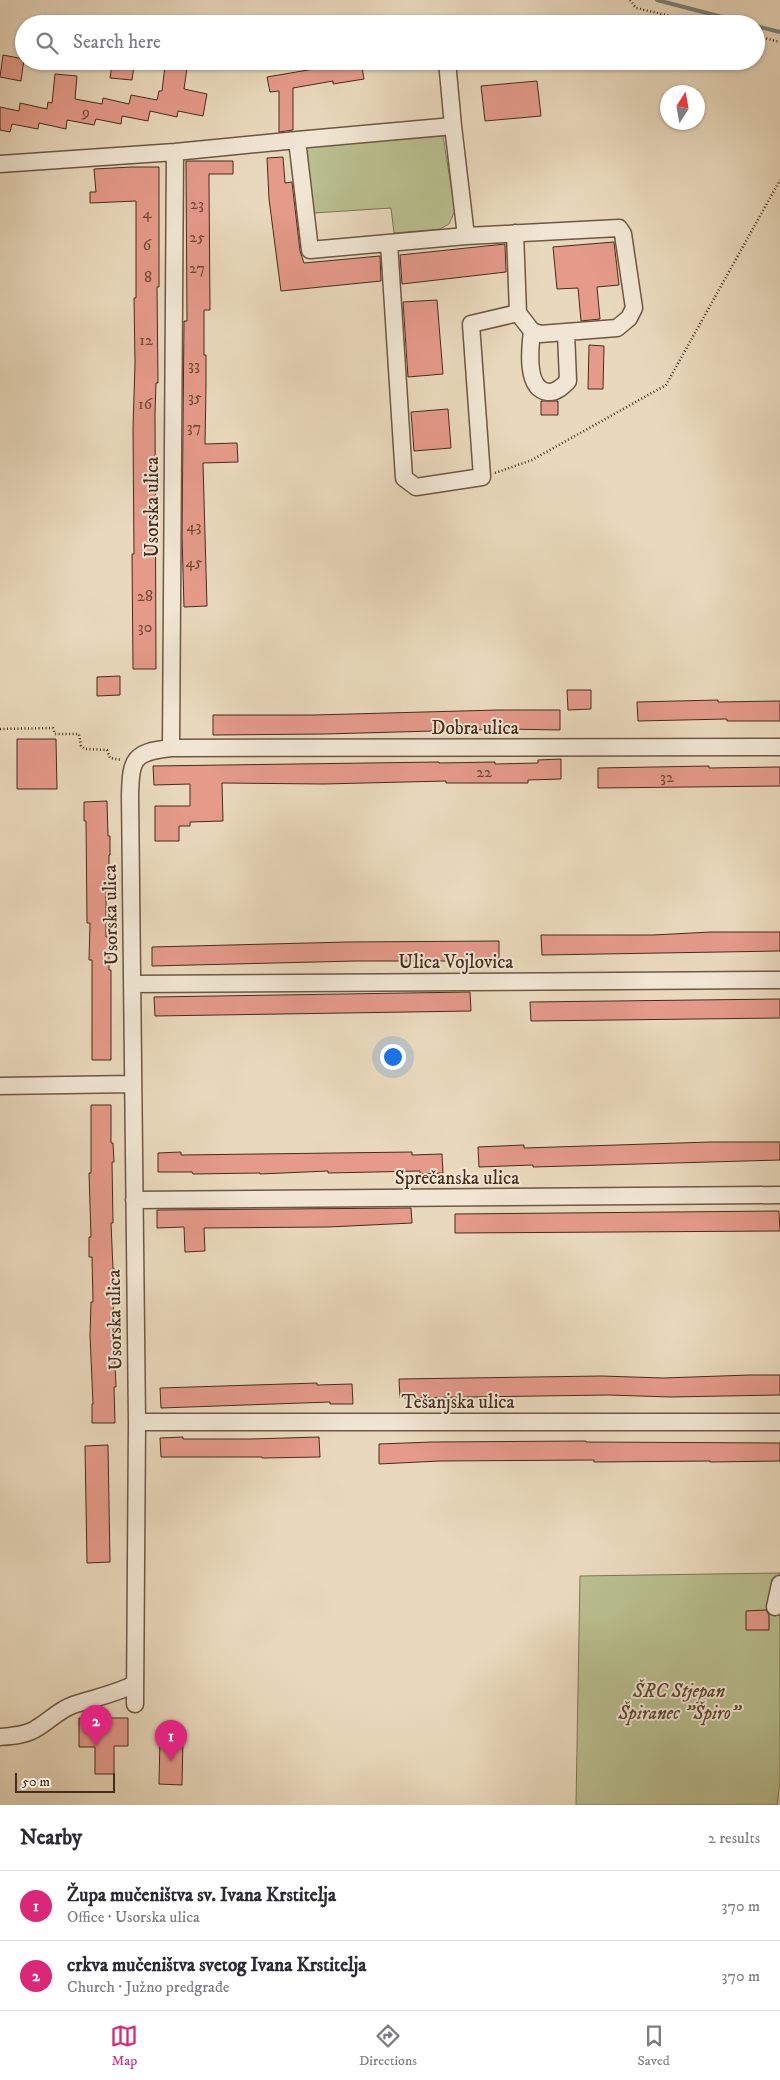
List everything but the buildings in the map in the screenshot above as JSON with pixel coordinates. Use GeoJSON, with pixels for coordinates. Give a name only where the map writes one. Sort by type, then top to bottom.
{"type":"FeatureCollection","features":[{"type":"Feature","properties":{"kind":"street"},"geometry":{"type":"LineString","coordinates":[[448,70],[466,236]]}},
{"type":"Feature","properties":{"kind":"street"},"geometry":{"type":"LineString","coordinates":[[0,164],[175,152],[453,126]]}},
{"type":"Feature","properties":{"kind":"street"},"geometry":{"type":"LineString","coordinates":[[298,140],[310,250],[466,236],[619,228],[623,234],[634,308],[629,318],[617,328],[540,334],[532,332]]}},
{"type":"Feature","properties":{"kind":"street","name":"Usorska ulica"},"geometry":{"type":"LineString","coordinates":[[170,748],[175,152]]}},
{"type":"Feature","properties":{"kind":"street"},"geometry":{"type":"LineString","coordinates":[[515,233],[518,313],[532,332],[532,380],[538,388],[545,391],[552,392],[562,388],[568,381],[566,332]]}},
{"type":"Feature","properties":{"kind":"street"},"geometry":{"type":"LineString","coordinates":[[389,243],[404,478],[416,487],[482,477],[471,324],[518,313]]}},
{"type":"Feature","properties":{"kind":"street","name":"Dobra ulica"},"geometry":{"type":"LineString","coordinates":[[170,748],[780,746]]}},
{"type":"Feature","properties":{"kind":"street"},"geometry":{"type":"LineString","coordinates":[[132,766],[136,759],[150,750],[170,748]]}},
{"type":"Feature","properties":{"kind":"street","name":"Usorska ulica"},"geometry":{"type":"LineString","coordinates":[[132,766],[130,795],[137,1422],[135,1704]]}},
{"type":"Feature","properties":{"kind":"street","name":"Ulica Vojlovica"},"geometry":{"type":"LineString","coordinates":[[132,984],[780,980]]}},
{"type":"Feature","properties":{"kind":"street"},"geometry":{"type":"LineString","coordinates":[[0,1086],[134,1084]]}},
{"type":"Feature","properties":{"kind":"street","name":"Sprečanska ulica"},"geometry":{"type":"LineString","coordinates":[[134,1200],[780,1195]]}},
{"type":"Feature","properties":{"kind":"street","name":"Tešanjska ulica"},"geometry":{"type":"LineString","coordinates":[[137,1422],[780,1422]]}},
{"type":"Feature","properties":{"kind":"street"},"geometry":{"type":"LineString","coordinates":[[775,1607],[780,1584]]}},
{"type":"Feature","properties":{"kind":"street"},"geometry":{"type":"LineString","coordinates":[[0,1737],[17,1736],[36,1730],[71,1706],[96,1700],[135,1684]]}},
{"type":"Feature","properties":{"kind":"path"},"geometry":{"type":"LineString","coordinates":[[630,0],[636,8],[666,15]]}},
{"type":"Feature","properties":{"kind":"path"},"geometry":{"type":"LineString","coordinates":[[765,38],[780,42]]}},
{"type":"Feature","properties":{"kind":"path"},"geometry":{"type":"LineString","coordinates":[[482,477],[532,460],[666,385],[780,180]]}},
{"type":"Feature","properties":{"kind":"path"},"geometry":{"type":"LineString","coordinates":[[0,729],[54,728],[55,734],[79,734],[81,746],[85,749],[107,750],[110,758],[123,761],[132,766]]}},
{"type":"Feature","properties":{"kind":"green space"},"geometry":{"type":"Polygon","coordinates":[[[443,136],[455,211],[449,224],[440,229],[394,233],[391,208],[314,213],[310,209],[304,154],[306,147],[443,136]]]}},
{"type":"Feature","properties":{"kind":"green space","name":"ŠRC Stjepan Špiranec \"Špiro\""},"geometry":{"type":"Polygon","coordinates":[[[780,1573],[780,1782],[777,1805],[576,1805],[580,1576],[780,1573]]]}},
{"type":"Feature","properties":{"kind":"waterway"},"geometry":{"type":"LineString","coordinates":[[657,0],[714,15]]}},
{"type":"Feature","properties":{"kind":"waterway"},"geometry":{"type":"LineString","coordinates":[[765,28],[780,32]]}},
{"type":"Feature","properties":{"kind":"place","name":"crkva mučeništva svetog Ivana Krstitelja"},"geometry":{"type":"Point","coordinates":[96,1746]}},
{"type":"Feature","properties":{"kind":"place","name":"Župa mučeništva sv. Ivana Krstitelja"},"geometry":{"type":"Point","coordinates":[171,1761]}}]}
